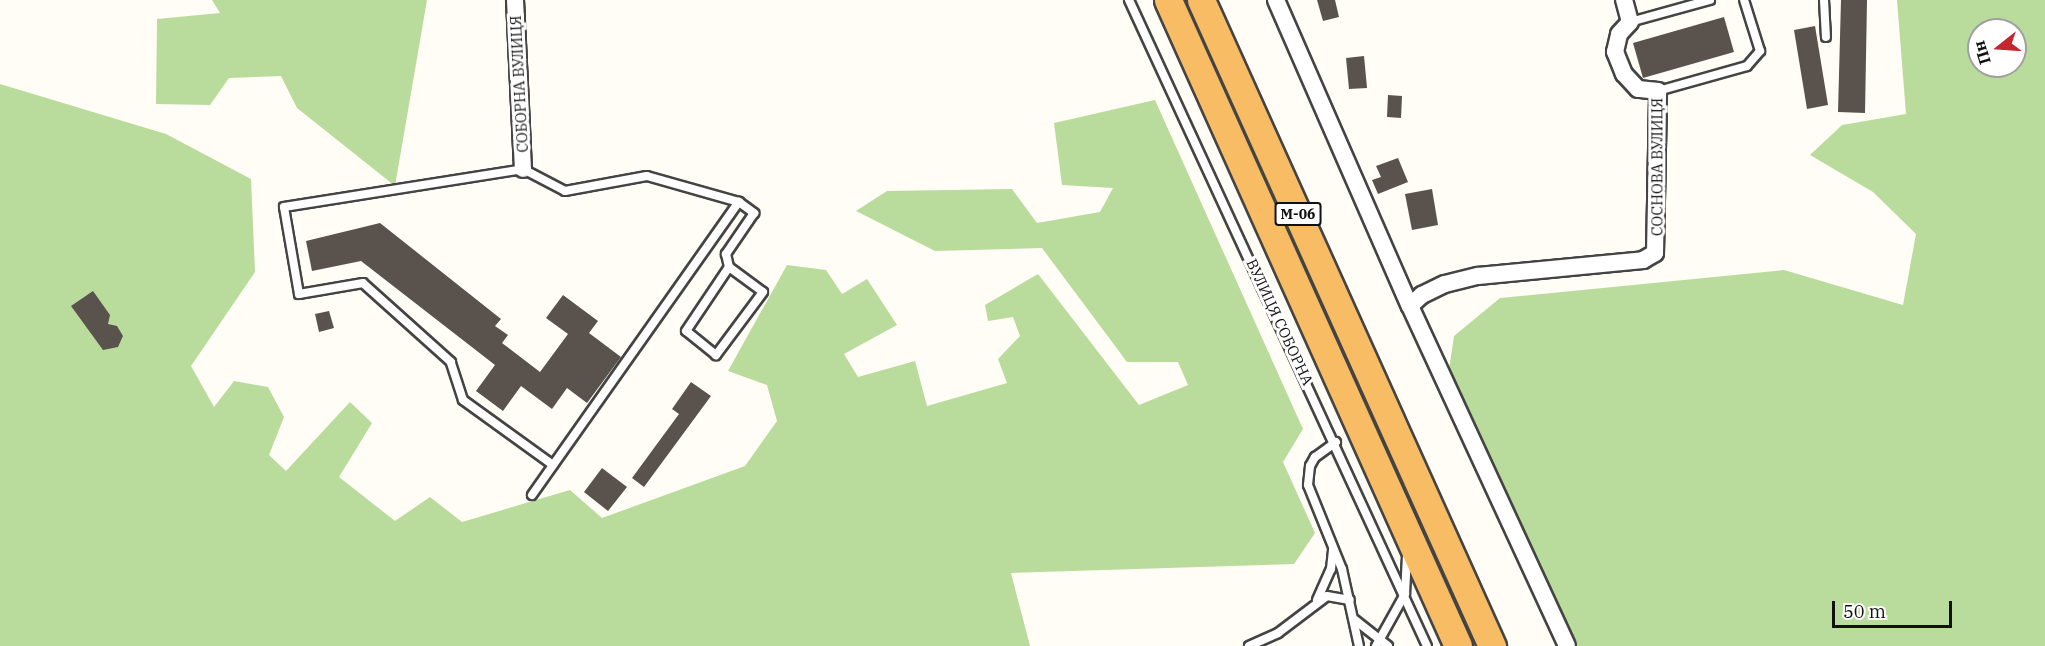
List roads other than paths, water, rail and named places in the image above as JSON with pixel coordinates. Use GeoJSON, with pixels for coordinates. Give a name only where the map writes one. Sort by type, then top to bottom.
{"type":"FeatureCollection","features":[{"type":"Feature","properties":{"kind":"highway","name":"М-06"},"geometry":{"type":"LineString","coordinates":[[1168,0],[1458,646]]}},
{"type":"Feature","properties":{"kind":"highway","name":"М-06"},"geometry":{"type":"LineString","coordinates":[[1202,0],[1492,646]]}},
{"type":"Feature","properties":{"kind":"street","name":"СОБОРНА ВУЛИЦЯ"},"geometry":{"type":"LineString","coordinates":[[515,0],[523,169]]}},
{"type":"Feature","properties":{"kind":"street"},"geometry":{"type":"LineString","coordinates":[[1276,0],[1410,306],[1567,646]]}},
{"type":"Feature","properties":{"kind":"street"},"geometry":{"type":"LineString","coordinates":[[1624,0],[1630,22]]}},
{"type":"Feature","properties":{"kind":"street","name":"СОСНОВА ВУЛИЦЯ"},"geometry":{"type":"LineString","coordinates":[[1410,306],[1422,295],[1445,284],[1478,276],[1643,260],[1655,253],[1658,91],[1638,88],[1624,74],[1615,52],[1619,34],[1630,22]]}},
{"type":"Feature","properties":{"kind":"lane","name":"ВУЛИЦЯ СОБОРНА"},"geometry":{"type":"LineString","coordinates":[[1129,0],[1336,442],[1427,646]]}},
{"type":"Feature","properties":{"kind":"lane"},"geometry":{"type":"LineString","coordinates":[[1630,22],[1710,0]]}},
{"type":"Feature","properties":{"kind":"lane"},"geometry":{"type":"LineString","coordinates":[[1658,91],[1747,66],[1760,51],[1744,0]]}},
{"type":"Feature","properties":{"kind":"lane"},"geometry":{"type":"LineString","coordinates":[[1824,0],[1826,37]]}},
{"type":"Feature","properties":{"kind":"lane"},"geometry":{"type":"LineString","coordinates":[[553,465],[463,400],[451,362],[363,283],[299,294],[284,207],[523,169],[565,191],[647,176],[739,202],[754,213],[726,254],[729,267],[763,292],[716,355],[686,331],[729,267]]}},
{"type":"Feature","properties":{"kind":"lane"},"geometry":{"type":"LineString","coordinates":[[532,495],[739,202]]}},
{"type":"Feature","properties":{"kind":"lane"},"geometry":{"type":"LineString","coordinates":[[1336,442],[1316,457],[1310,466],[1308,485],[1333,546],[1350,600],[1359,646]]}},
{"type":"Feature","properties":{"kind":"lane"},"geometry":{"type":"LineString","coordinates":[[1376,646],[1405,594],[1406,532]]}},
{"type":"Feature","properties":{"kind":"lane"},"geometry":{"type":"LineString","coordinates":[[1249,646],[1278,633],[1317,600],[1331,569],[1333,546]]}},
{"type":"Feature","properties":{"kind":"lane"},"geometry":{"type":"LineString","coordinates":[[1317,600],[1337,595],[1350,600]]}},
{"type":"Feature","properties":{"kind":"lane"},"geometry":{"type":"LineString","coordinates":[[1355,620],[1388,646]]}}]}
